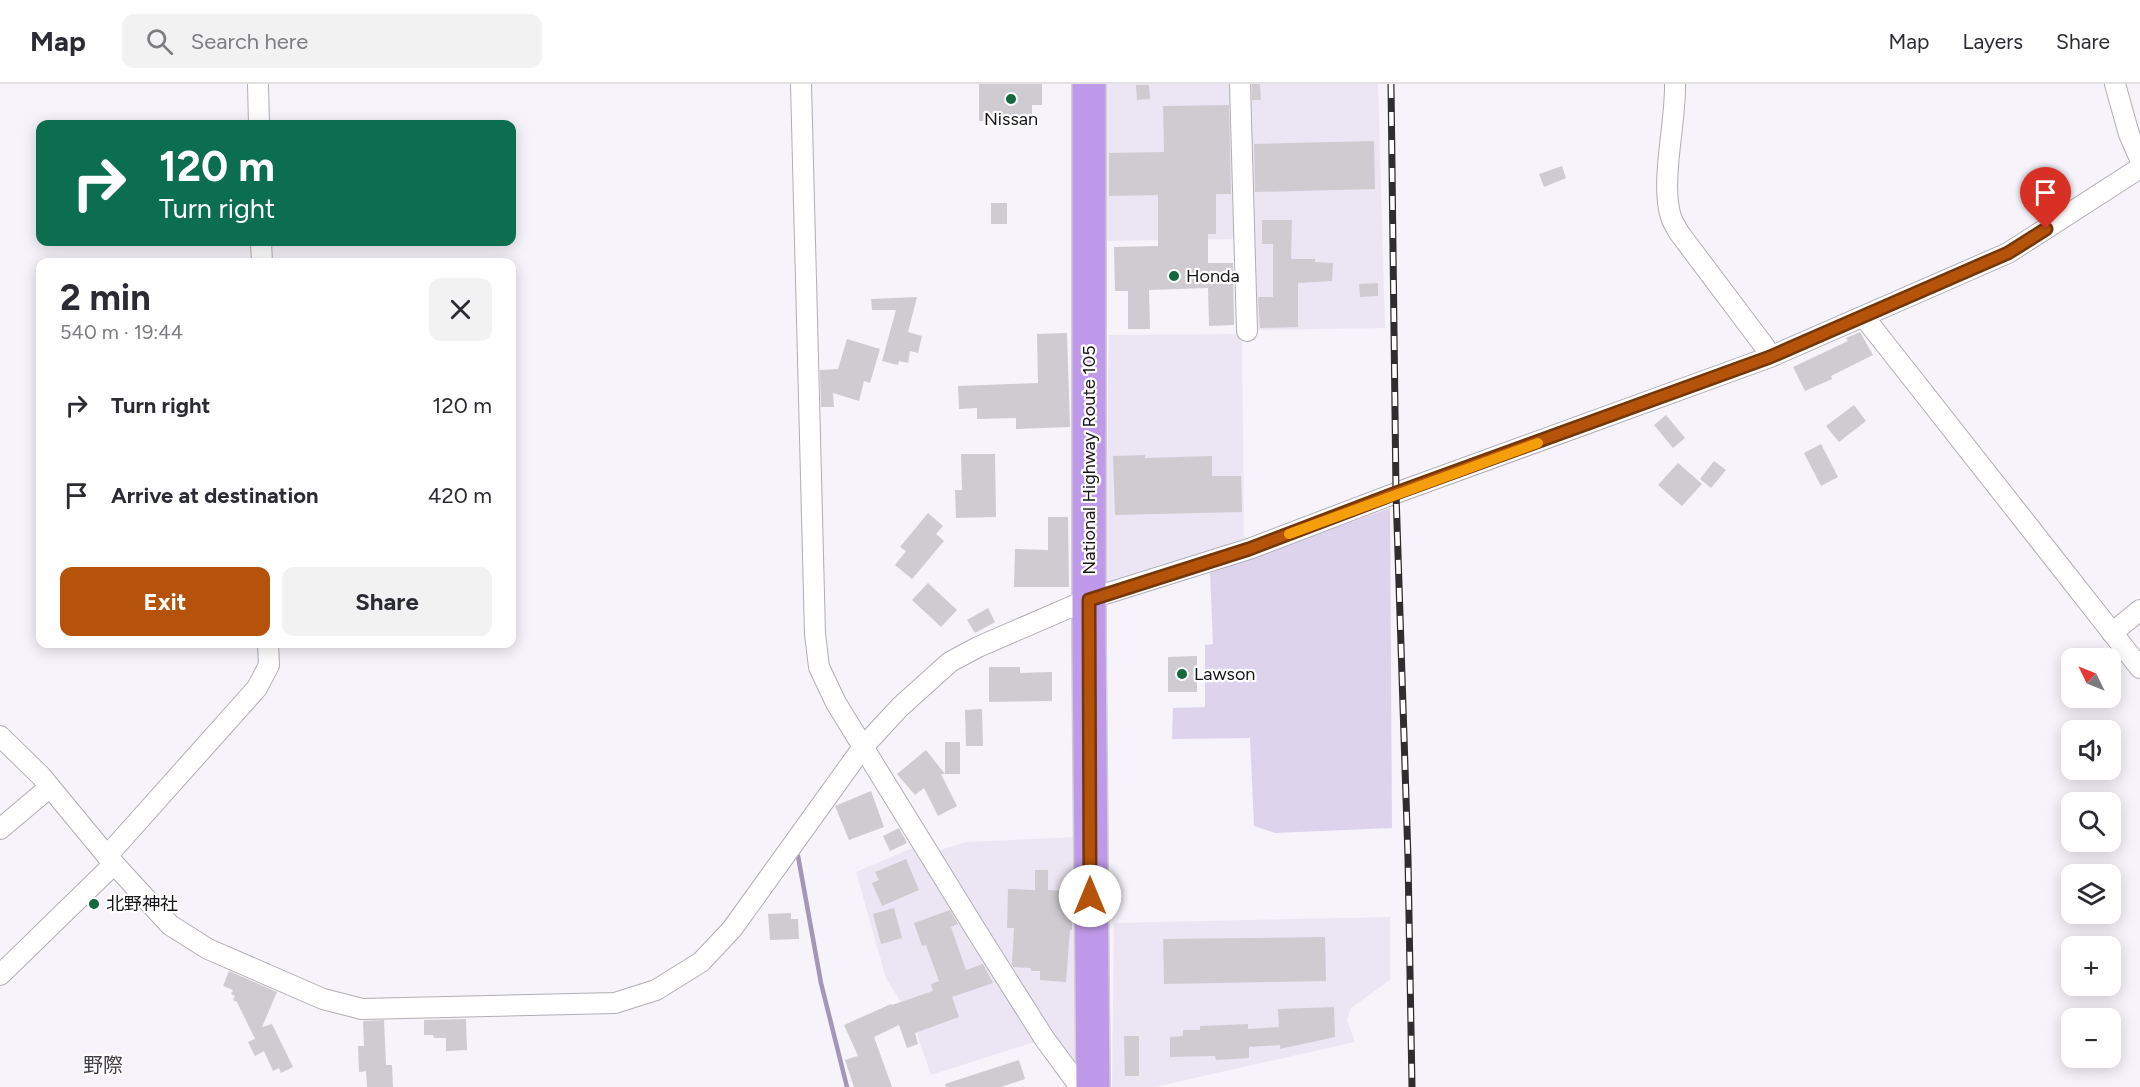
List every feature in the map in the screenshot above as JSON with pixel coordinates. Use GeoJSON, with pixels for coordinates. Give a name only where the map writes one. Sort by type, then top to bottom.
{"type":"FeatureCollection","features":[{"type":"Feature","properties":{"kind":"highway","name":"National Highway Route 105"},"geometry":{"type":"LineString","coordinates":[[1089,84],[1089,600],[1093,1087]]}},
{"type":"Feature","properties":{"kind":"street"},"geometry":{"type":"LineString","coordinates":[[258,84],[259,120]]}},
{"type":"Feature","properties":{"kind":"street"},"geometry":{"type":"LineString","coordinates":[[801,84],[815,634],[819,667],[836,704],[862,747],[1044,1038],[1080,1087]]}},
{"type":"Feature","properties":{"kind":"street"},"geometry":{"type":"LineString","coordinates":[[1240,84],[1247,331]]}},
{"type":"Feature","properties":{"kind":"street"},"geometry":{"type":"LineString","coordinates":[[1675,84],[1667,192],[1671,217],[1680,234],[1765,346],[1770,357]]}},
{"type":"Feature","properties":{"kind":"street"},"geometry":{"type":"LineString","coordinates":[[2115,84],[2129,134],[2140,159]]}},
{"type":"Feature","properties":{"kind":"street"},"geometry":{"type":"LineString","coordinates":[[0,736],[50,787],[111,860],[170,925],[208,949],[323,999],[362,1009],[615,1003],[656,990],[701,962],[732,929],[862,747],[900,707],[950,662],[978,647],[1089,600],[1249,549],[1770,357],[2008,253],[2140,168]]}},
{"type":"Feature","properties":{"kind":"street"},"geometry":{"type":"LineString","coordinates":[[1864,317],[2140,668]]}},
{"type":"Feature","properties":{"kind":"street"},"geometry":{"type":"LineString","coordinates":[[2112,633],[2140,610]]}},
{"type":"Feature","properties":{"kind":"street"},"geometry":{"type":"LineString","coordinates":[[0,975],[111,860],[257,688],[269,665],[268,648]]}},
{"type":"Feature","properties":{"kind":"street"},"geometry":{"type":"LineString","coordinates":[[0,829],[50,787]]}},
{"type":"Feature","properties":{"kind":"shaded area"},"geometry":{"type":"Polygon","coordinates":[[[1101,84],[1236,84],[1238,239],[1103,241],[1101,84]]]}},
{"type":"Feature","properties":{"kind":"shaded area"},"geometry":{"type":"Polygon","coordinates":[[[1244,84],[1378,84],[1385,328],[1252,330],[1244,84]]]}},
{"type":"Feature","properties":{"kind":"shaded area"},"geometry":{"type":"Polygon","coordinates":[[[1242,334],[1244,544],[1105,587],[1109,335],[1242,334]]]}},
{"type":"Feature","properties":{"kind":"shaded area"},"geometry":{"type":"Polygon","coordinates":[[[1390,508],[1392,828],[1275,833],[1254,826],[1250,738],[1172,739],[1173,708],[1205,707],[1205,645],[1213,644],[1210,573],[1390,508]]]}},
{"type":"Feature","properties":{"kind":"shaded area"},"geometry":{"type":"Polygon","coordinates":[[[1076,837],[1077,1073],[934,852],[966,842],[1076,837]]]}},
{"type":"Feature","properties":{"kind":"shaded area"},"geometry":{"type":"Polygon","coordinates":[[[917,846],[1038,1041],[931,1075],[913,1022],[886,978],[856,872],[917,846]]]}},
{"type":"Feature","properties":{"kind":"shaded area"},"geometry":{"type":"Polygon","coordinates":[[[1390,917],[1390,980],[1351,1008],[1347,1020],[1355,1042],[1154,1087],[1112,1087],[1114,923],[1390,917]]]}},
{"type":"Feature","properties":{"kind":"building","name":"Nissan"},"geometry":{"type":"Polygon","coordinates":[[[979,84],[1042,84],[1042,105],[1032,105],[1032,121],[979,121],[979,84]]]}},
{"type":"Feature","properties":{"kind":"building"},"geometry":{"type":"Polygon","coordinates":[[[1252,84],[1260,84],[1261,100],[1252,100],[1252,84]]]}},
{"type":"Feature","properties":{"kind":"building"},"geometry":{"type":"Polygon","coordinates":[[[1136,85],[1149,85],[1150,99],[1137,100],[1136,85]]]}},
{"type":"Feature","properties":{"kind":"building"},"geometry":{"type":"Polygon","coordinates":[[[1229,105],[1231,194],[1216,194],[1216,234],[1208,234],[1208,263],[1233,263],[1234,325],[1209,326],[1208,288],[1149,290],[1150,329],[1128,329],[1128,291],[1115,291],[1114,247],[1158,246],[1158,195],[1109,196],[1109,153],[1164,152],[1163,106],[1229,105]]]}},
{"type":"Feature","properties":{"kind":"building"},"geometry":{"type":"Polygon","coordinates":[[[1374,141],[1375,189],[1255,192],[1254,144],[1374,141]]]}},
{"type":"Feature","properties":{"kind":"building"},"geometry":{"type":"Polygon","coordinates":[[[1562,166],[1566,178],[1544,187],[1539,174],[1562,166]]]}},
{"type":"Feature","properties":{"kind":"building"},"geometry":{"type":"Polygon","coordinates":[[[991,203],[1007,203],[1007,224],[991,224],[991,203]]]}},
{"type":"Feature","properties":{"kind":"building"},"geometry":{"type":"Polygon","coordinates":[[[1262,220],[1292,220],[1291,259],[1315,259],[1315,262],[1333,263],[1332,281],[1298,283],[1298,327],[1260,328],[1258,297],[1273,297],[1273,244],[1262,244],[1262,220]]]}},
{"type":"Feature","properties":{"kind":"building"},"geometry":{"type":"Polygon","coordinates":[[[1378,283],[1378,296],[1360,297],[1359,284],[1378,283]]]}},
{"type":"Feature","properties":{"kind":"building"},"geometry":{"type":"Polygon","coordinates":[[[917,297],[908,332],[922,336],[918,353],[910,351],[908,363],[899,361],[898,365],[882,361],[896,310],[872,310],[871,299],[917,297]]]}},
{"type":"Feature","properties":{"kind":"building"},"geometry":{"type":"Polygon","coordinates":[[[1860,332],[1873,355],[1831,376],[1832,379],[1805,391],[1793,367],[1848,341],[1846,338],[1860,332]]]}},
{"type":"Feature","properties":{"kind":"building"},"geometry":{"type":"Polygon","coordinates":[[[1067,333],[1070,427],[1016,429],[1016,418],[977,419],[977,408],[959,409],[958,386],[1038,383],[1037,334],[1067,333]]]}},
{"type":"Feature","properties":{"kind":"building"},"geometry":{"type":"Polygon","coordinates":[[[847,339],[880,349],[870,383],[864,381],[859,401],[833,393],[834,407],[821,407],[820,370],[838,369],[847,339]]]}},
{"type":"Feature","properties":{"kind":"building"},"geometry":{"type":"Polygon","coordinates":[[[1854,405],[1866,421],[1839,442],[1826,426],[1854,405]]]}},
{"type":"Feature","properties":{"kind":"building"},"geometry":{"type":"Polygon","coordinates":[[[1666,415],[1685,438],[1673,448],[1654,425],[1666,415]]]}},
{"type":"Feature","properties":{"kind":"building"},"geometry":{"type":"Polygon","coordinates":[[[1821,444],[1838,477],[1821,486],[1804,453],[1821,444]]]}},
{"type":"Feature","properties":{"kind":"building"},"geometry":{"type":"Polygon","coordinates":[[[961,454],[995,454],[996,517],[956,518],[955,490],[962,490],[961,454]]]}},
{"type":"Feature","properties":{"kind":"building"},"geometry":{"type":"Polygon","coordinates":[[[1145,455],[1145,458],[1212,456],[1212,476],[1241,476],[1242,512],[1115,515],[1113,456],[1145,455]]]}},
{"type":"Feature","properties":{"kind":"building"},"geometry":{"type":"Polygon","coordinates":[[[1714,461],[1726,470],[1711,488],[1700,479],[1714,461]]]}},
{"type":"Feature","properties":{"kind":"building"},"geometry":{"type":"Polygon","coordinates":[[[1678,463],[1702,484],[1682,506],[1658,485],[1678,463]]]}},
{"type":"Feature","properties":{"kind":"building"},"geometry":{"type":"Polygon","coordinates":[[[928,513],[943,526],[936,534],[944,541],[912,579],[895,565],[906,551],[900,547],[928,513]]]}},
{"type":"Feature","properties":{"kind":"building"},"geometry":{"type":"Polygon","coordinates":[[[1048,517],[1068,517],[1069,587],[1014,587],[1015,549],[1048,550],[1048,517]]]}},
{"type":"Feature","properties":{"kind":"building"},"geometry":{"type":"Polygon","coordinates":[[[928,583],[957,610],[941,627],[912,600],[928,583]]]}},
{"type":"Feature","properties":{"kind":"building"},"geometry":{"type":"Polygon","coordinates":[[[988,608],[995,622],[975,633],[967,620],[988,608]]]}},
{"type":"Feature","properties":{"kind":"building","name":"Lawson"},"geometry":{"type":"Polygon","coordinates":[[[1197,656],[1197,692],[1168,692],[1168,657],[1197,656]]]}},
{"type":"Feature","properties":{"kind":"building"},"geometry":{"type":"Polygon","coordinates":[[[989,667],[1020,667],[1020,673],[1052,672],[1052,701],[989,702],[989,667]]]}},
{"type":"Feature","properties":{"kind":"building"},"geometry":{"type":"Polygon","coordinates":[[[982,709],[983,746],[966,746],[965,710],[982,709]]]}},
{"type":"Feature","properties":{"kind":"building"},"geometry":{"type":"Polygon","coordinates":[[[945,742],[960,742],[960,774],[945,774],[945,742]]]}},
{"type":"Feature","properties":{"kind":"building"},"geometry":{"type":"Polygon","coordinates":[[[926,750],[945,774],[941,774],[957,806],[938,816],[924,788],[915,795],[897,774],[926,750]]]}},
{"type":"Feature","properties":{"kind":"building"},"geometry":{"type":"Polygon","coordinates":[[[871,791],[884,827],[849,840],[835,806],[871,791]]]}},
{"type":"Feature","properties":{"kind":"building"},"geometry":{"type":"Polygon","coordinates":[[[899,828],[907,843],[890,851],[883,836],[899,828]]]}},
{"type":"Feature","properties":{"kind":"building"},"geometry":{"type":"Polygon","coordinates":[[[906,859],[919,890],[882,906],[872,883],[879,880],[875,872],[906,859]]]}},
{"type":"Feature","properties":{"kind":"building"},"geometry":{"type":"Polygon","coordinates":[[[1035,870],[1048,870],[1048,890],[1072,891],[1072,930],[1070,930],[1066,982],[1040,980],[1040,971],[1013,967],[1012,964],[1014,928],[1007,928],[1008,889],[1035,890],[1035,870]]]}},
{"type":"Feature","properties":{"kind":"building"},"geometry":{"type":"Polygon","coordinates":[[[894,908],[902,938],[881,944],[873,914],[894,908]]]}},
{"type":"Feature","properties":{"kind":"building"},"geometry":{"type":"Polygon","coordinates":[[[950,910],[958,924],[951,927],[966,970],[983,964],[993,983],[952,997],[959,1017],[915,1033],[918,1044],[907,1048],[899,1025],[874,1037],[892,1087],[854,1087],[845,1060],[858,1056],[844,1025],[891,1004],[933,991],[931,984],[939,981],[926,945],[922,946],[914,923],[950,910]]]}},
{"type":"Feature","properties":{"kind":"building"},"geometry":{"type":"Polygon","coordinates":[[[791,913],[791,919],[798,919],[799,939],[770,940],[768,914],[791,913]]]}},
{"type":"Feature","properties":{"kind":"building"},"geometry":{"type":"Polygon","coordinates":[[[1325,937],[1326,981],[1164,984],[1163,939],[1325,937]]]}},
{"type":"Feature","properties":{"kind":"building"},"geometry":{"type":"Polygon","coordinates":[[[229,971],[277,992],[262,1027],[272,1024],[293,1067],[281,1073],[279,1068],[273,1071],[264,1051],[255,1056],[248,1042],[255,1039],[237,1002],[233,1000],[235,996],[231,994],[233,990],[223,986],[229,971]]]}},
{"type":"Feature","properties":{"kind":"building"},"geometry":{"type":"Polygon","coordinates":[[[1334,1007],[1335,1037],[1280,1049],[1280,1045],[1249,1047],[1249,1058],[1216,1060],[1215,1056],[1170,1057],[1170,1037],[1183,1036],[1183,1030],[1200,1030],[1200,1026],[1248,1024],[1248,1029],[1279,1027],[1278,1009],[1334,1007]]]}},
{"type":"Feature","properties":{"kind":"building"},"geometry":{"type":"Polygon","coordinates":[[[466,1019],[467,1050],[446,1051],[446,1038],[424,1035],[424,1020],[466,1019]]]}},
{"type":"Feature","properties":{"kind":"building"},"geometry":{"type":"Polygon","coordinates":[[[384,1020],[386,1065],[392,1065],[393,1087],[367,1087],[366,1071],[359,1072],[358,1046],[364,1046],[363,1021],[384,1020]]]}},
{"type":"Feature","properties":{"kind":"building"},"geometry":{"type":"Polygon","coordinates":[[[1124,1036],[1139,1036],[1139,1076],[1125,1076],[1124,1036]]]}},
{"type":"Feature","properties":{"kind":"building"},"geometry":{"type":"Polygon","coordinates":[[[1019,1060],[1025,1079],[1001,1087],[946,1087],[945,1084],[1019,1060]]]}},
{"type":"Feature","properties":{"kind":"waterway"},"geometry":{"type":"LineString","coordinates":[[798,856],[821,983],[847,1087]]}},
{"type":"Feature","properties":{"kind":"railway"},"geometry":{"type":"LineString","coordinates":[[1391,84],[1396,493],[1408,858],[1412,1087]]}},
{"type":"Feature","properties":{"kind":"slow traffic"},"geometry":{"type":"LineString","coordinates":[[1289,534],[1538,443]]}},
{"type":"Feature","properties":{"kind":"place","name":"Nissan"},"geometry":{"type":"Point","coordinates":[1011,99]}},
{"type":"Feature","properties":{"kind":"place","name":"Honda"},"geometry":{"type":"Point","coordinates":[1174,276]}},
{"type":"Feature","properties":{"kind":"place","name":"Lawson"},"geometry":{"type":"Point","coordinates":[1182,674]}},
{"type":"Feature","properties":{"kind":"place","name":"北野神社"},"geometry":{"type":"Point","coordinates":[94,904]}},
{"type":"Feature","properties":{"kind":"district","name":"野際"},"geometry":{"type":"Point","coordinates":[103,1065]}},
{"type":"Feature","properties":{"kind":"route"},"geometry":{"type":"LineString","coordinates":[[1090,896],[1089,600],[1249,549],[1770,357],[2008,253],[2046,229]]}}]}
